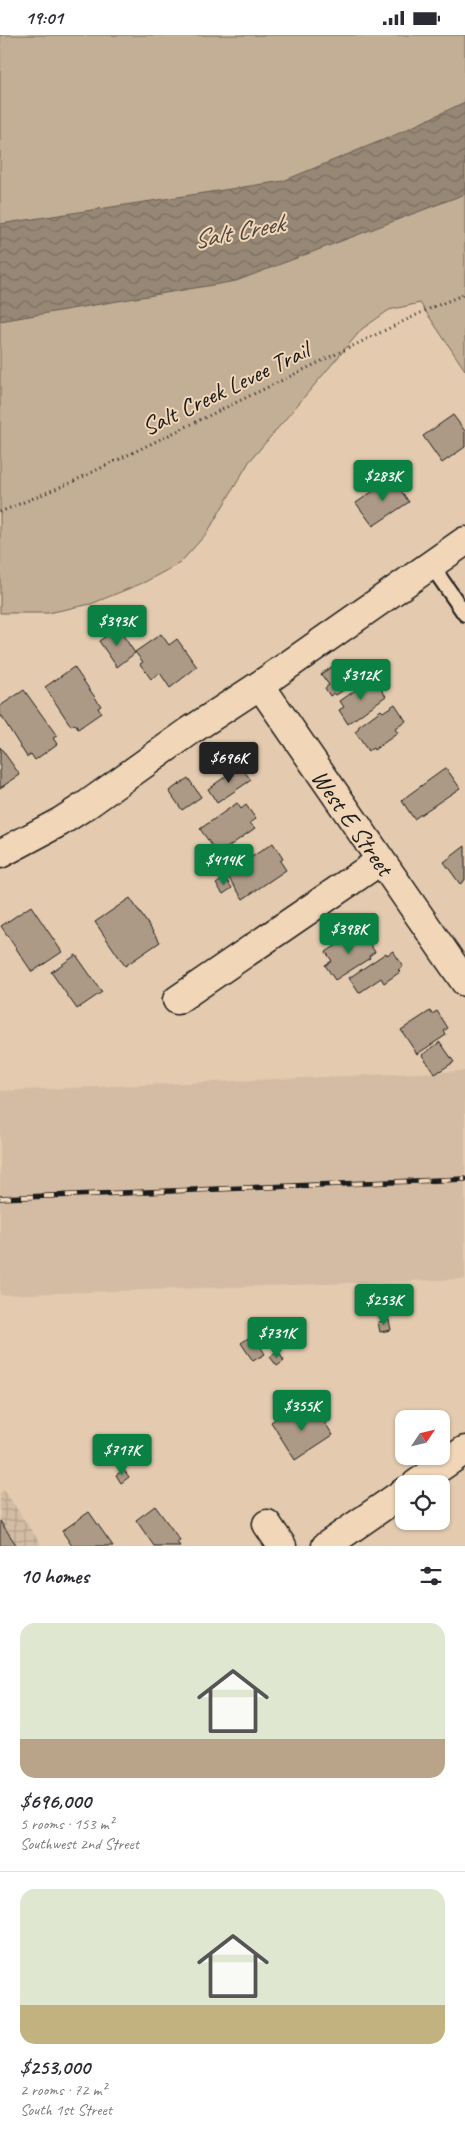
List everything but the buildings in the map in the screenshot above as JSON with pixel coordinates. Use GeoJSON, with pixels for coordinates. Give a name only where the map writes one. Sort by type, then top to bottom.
{"type":"FeatureCollection","features":[{"type":"Feature","properties":{"kind":"street"},"geometry":{"type":"LineString","coordinates":[[0,854],[88,804],[190,731],[260,685],[465,541]]}},
{"type":"Feature","properties":{"kind":"street","name":"West E Street"},"geometry":{"type":"LineString","coordinates":[[260,685],[465,982]]}},
{"type":"Feature","properties":{"kind":"street"},"geometry":{"type":"LineString","coordinates":[[177,999],[380,861]]}},
{"type":"Feature","properties":{"kind":"street"},"geometry":{"type":"LineString","coordinates":[[429,1475],[465,1450]]}},
{"type":"Feature","properties":{"kind":"street"},"geometry":{"type":"LineString","coordinates":[[326,1546],[395,1498]]}},
{"type":"Feature","properties":{"kind":"street"},"geometry":{"type":"LineString","coordinates":[[266,1524],[282,1546]]}},
{"type":"Feature","properties":{"kind":"lane"},"geometry":{"type":"LineString","coordinates":[[430,565],[465,614]]}},
{"type":"Feature","properties":{"kind":"path","name":"Salt Creek Levee Trail"},"geometry":{"type":"LineString","coordinates":[[0,512],[72,482],[431,308],[465,294]]}},
{"type":"Feature","properties":{"kind":"shaded area"},"geometry":{"type":"Polygon","coordinates":[[[0,35],[465,35],[465,370],[420,303],[389,310],[362,329],[249,462],[207,533],[180,563],[145,582],[91,604],[48,613],[0,613],[0,35]]]}},
{"type":"Feature","properties":{"kind":"shaded area"},"geometry":{"type":"Polygon","coordinates":[[[465,1071],[465,1279],[0,1295],[0,1091],[465,1071]]]}},
{"type":"Feature","properties":{"kind":"shaded area"},"geometry":{"type":"Polygon","coordinates":[[[4,1490],[42,1546],[0,1546],[0,1493],[4,1490]]]}},
{"type":"Feature","properties":{"kind":"water","name":"Salt Creek"},"geometry":{"type":"Polygon","coordinates":[[[465,102],[465,194],[236,281],[0,321],[0,224],[283,181],[395,135],[465,102]]]}},
{"type":"Feature","properties":{"kind":"railway"},"geometry":{"type":"LineString","coordinates":[[0,1198],[465,1179]]}}]}
